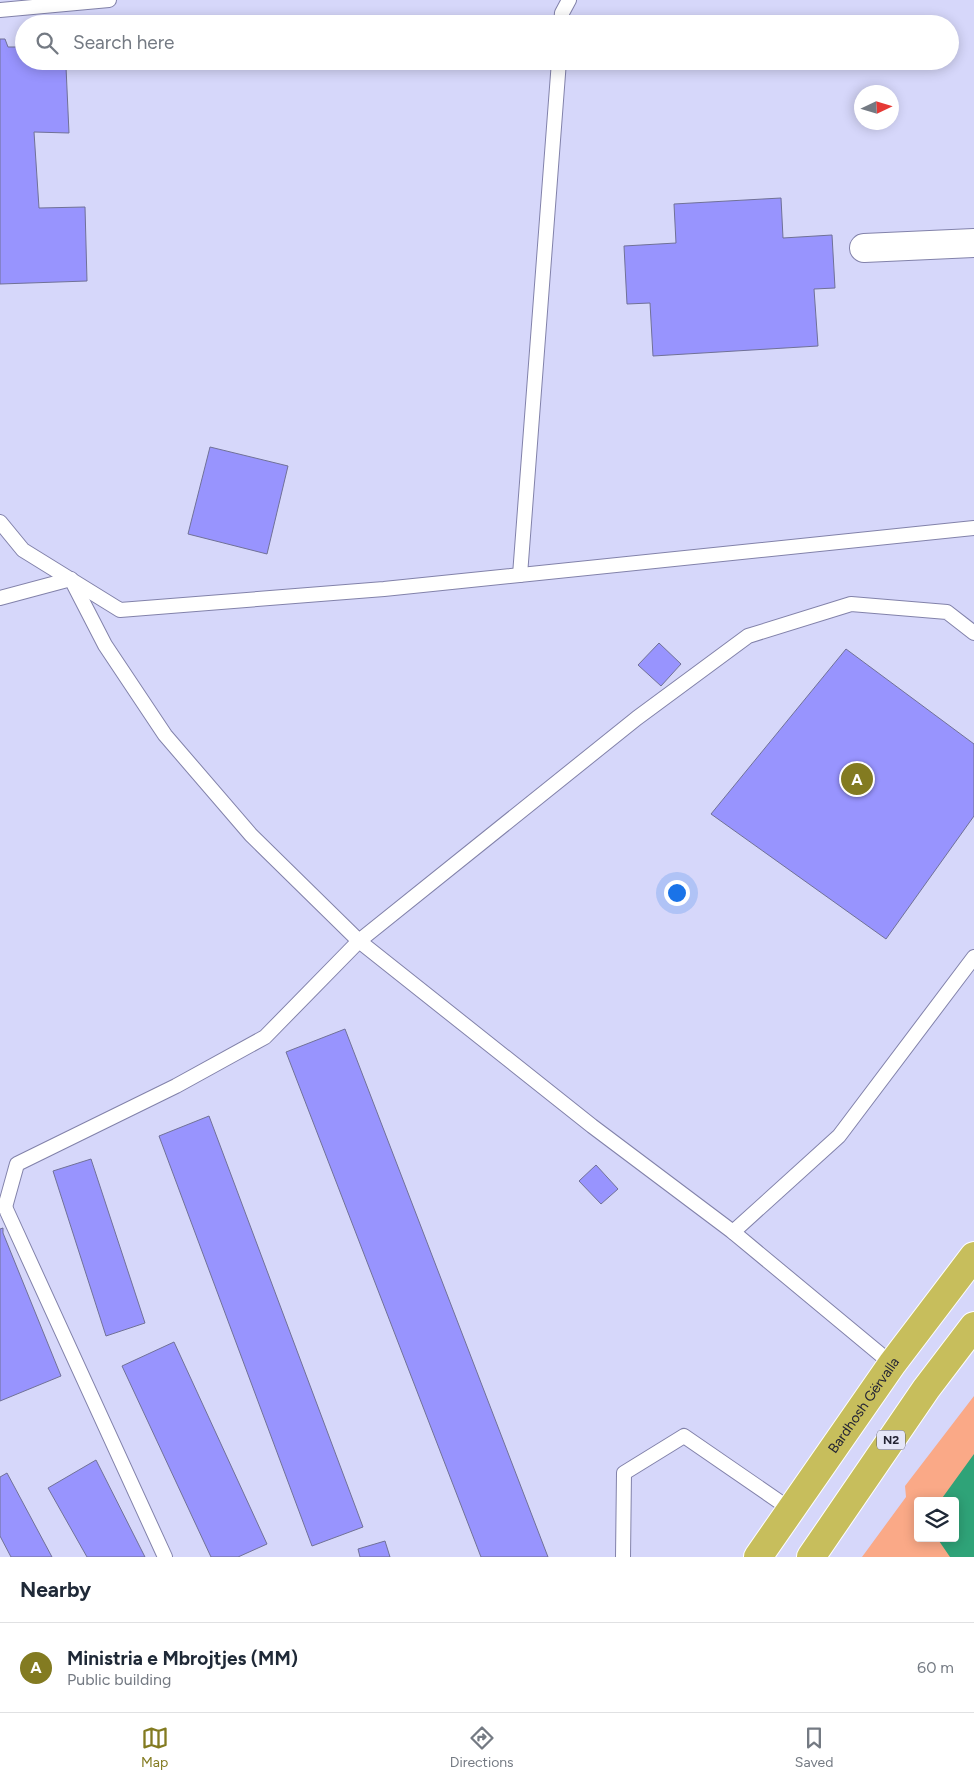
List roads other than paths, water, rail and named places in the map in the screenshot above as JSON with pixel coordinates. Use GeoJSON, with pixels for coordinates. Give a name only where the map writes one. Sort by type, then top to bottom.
{"type":"FeatureCollection","features":[{"type":"Feature","properties":{"kind":"highway","name":"Bardhosh Gërvalla"},"geometry":{"type":"LineString","coordinates":[[758,1557],[892,1364],[974,1256]]}},
{"type":"Feature","properties":{"kind":"highway","name":"N2"},"geometry":{"type":"LineString","coordinates":[[811,1557],[926,1389],[974,1326]]}},
{"type":"Feature","properties":{"kind":"street"},"geometry":{"type":"LineString","coordinates":[[864,248],[974,243]]}},
{"type":"Feature","properties":{"kind":"lane"},"geometry":{"type":"LineString","coordinates":[[0,10],[109,0]]}},
{"type":"Feature","properties":{"kind":"lane"},"geometry":{"type":"LineString","coordinates":[[562,15],[569,0]]}},
{"type":"Feature","properties":{"kind":"lane"},"geometry":{"type":"LineString","coordinates":[[520,575],[558,70]]}},
{"type":"Feature","properties":{"kind":"lane"},"geometry":{"type":"LineString","coordinates":[[0,522],[24,550],[120,610],[384,589],[974,528]]}},
{"type":"Feature","properties":{"kind":"lane"},"geometry":{"type":"LineString","coordinates":[[0,598],[71,579]]}},
{"type":"Feature","properties":{"kind":"lane"},"geometry":{"type":"LineString","coordinates":[[71,579],[105,645],[165,735],[251,835],[359,941],[592,1126],[733,1232],[892,1364]]}},
{"type":"Feature","properties":{"kind":"lane"},"geometry":{"type":"LineString","coordinates":[[165,1557],[3,1206],[17,1164],[176,1086],[265,1037],[359,941],[637,718],[748,636],[851,604],[947,612],[974,634]]}},
{"type":"Feature","properties":{"kind":"lane"},"geometry":{"type":"LineString","coordinates":[[733,1232],[840,1136],[974,957]]}},
{"type":"Feature","properties":{"kind":"lane"},"geometry":{"type":"LineString","coordinates":[[623,1557],[624,1472],[684,1436],[790,1509]]}},
{"type":"Feature","properties":{"kind":"place","name":"Ministria e Mbrojtjes (MM)"},"geometry":{"type":"Point","coordinates":[857,779]}}]}
